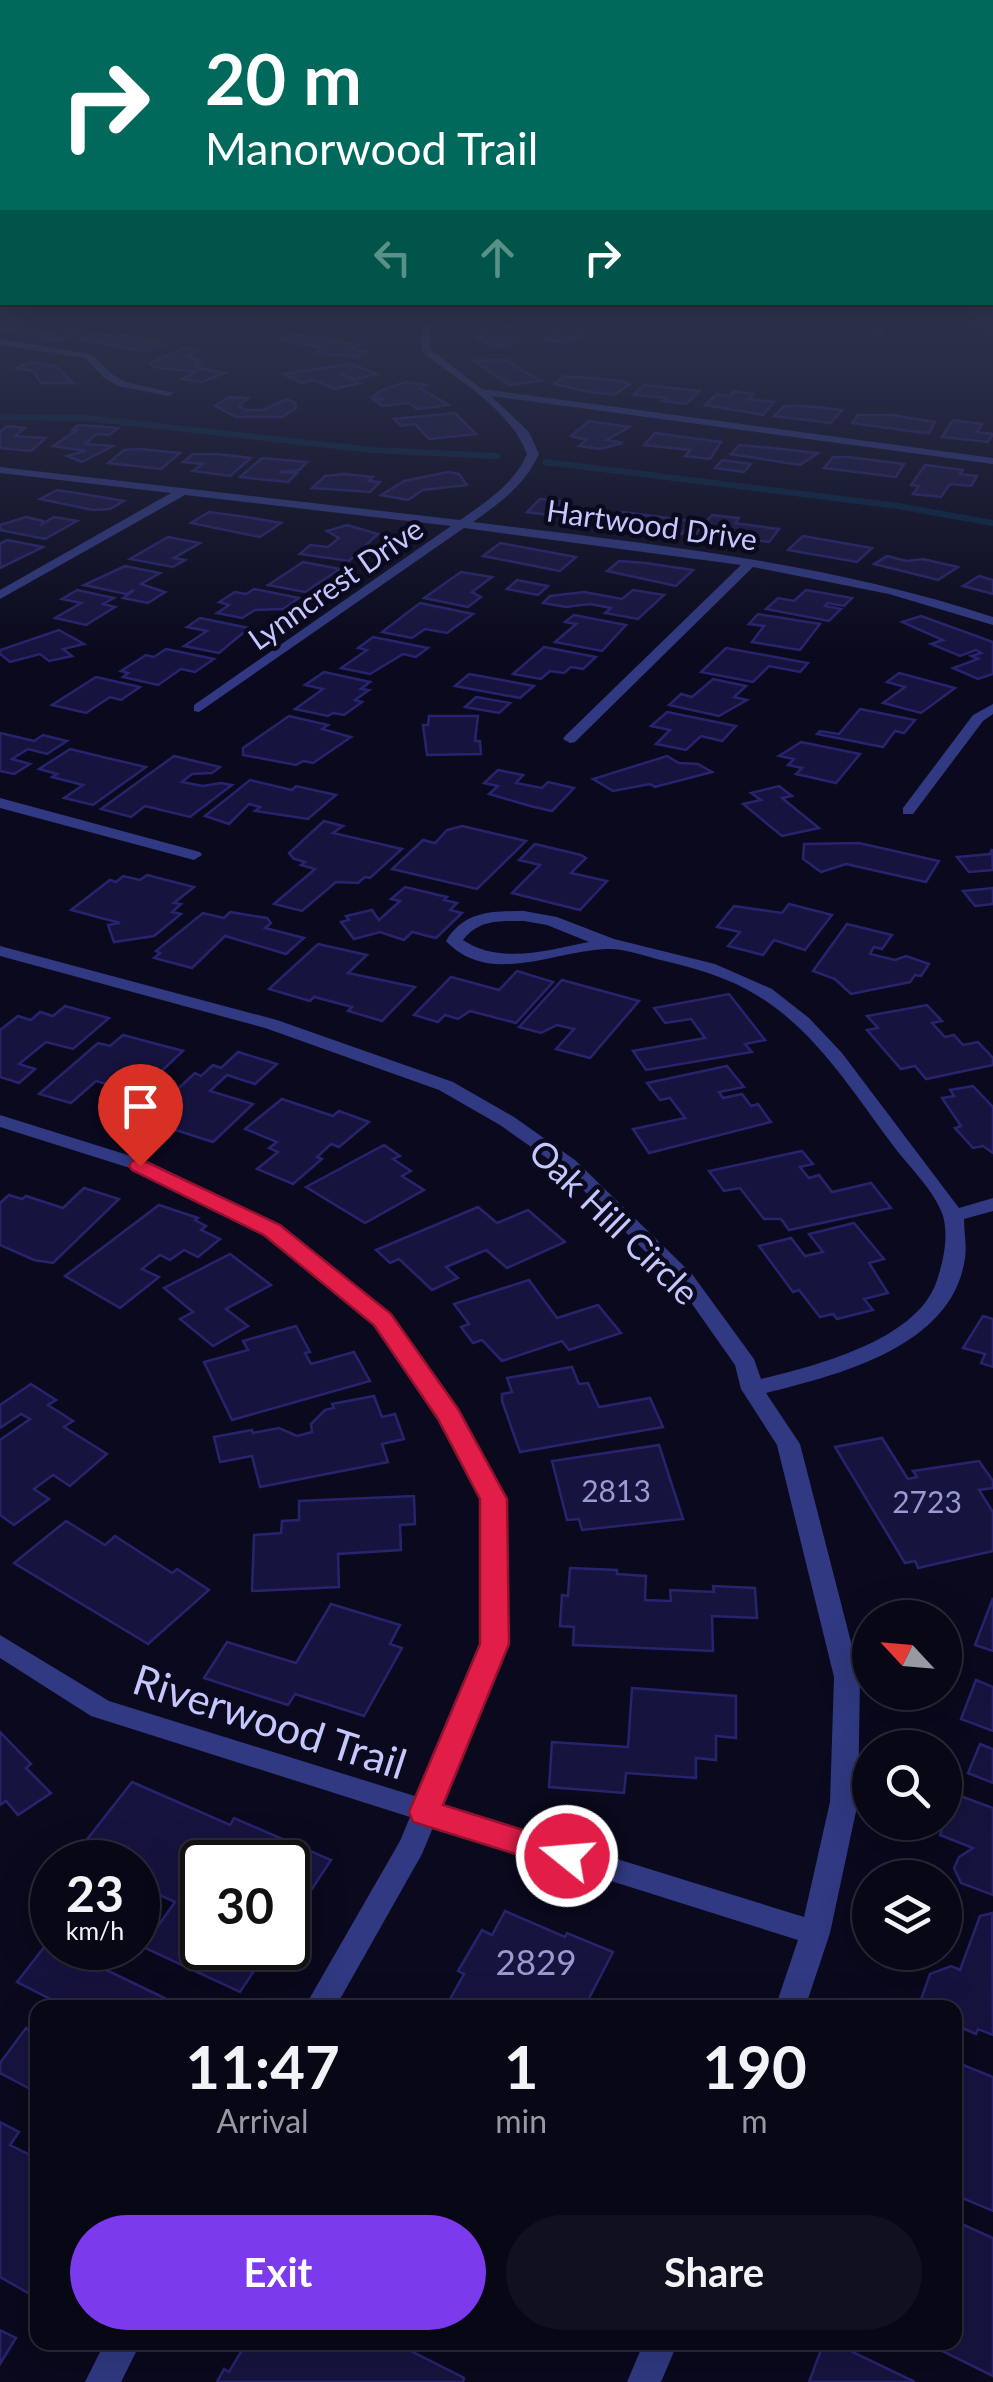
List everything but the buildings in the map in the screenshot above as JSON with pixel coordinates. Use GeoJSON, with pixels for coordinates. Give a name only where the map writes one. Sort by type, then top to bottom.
{"type":"FeatureCollection","features":[{"type":"Feature","properties":{"kind":"street","name":"Lynncrest Drive"},"geometry":{"type":"LineString","coordinates":[[199,708],[464,524],[524,474],[533,454],[523,433]]}},
{"type":"Feature","properties":{"kind":"street"},"geometry":{"type":"LineString","coordinates":[[786,433],[993,461]]}},
{"type":"Feature","properties":{"kind":"street","name":"Hartwood Drive"},"geometry":{"type":"LineString","coordinates":[[0,470],[751,562],[852,580],[993,621]]}},
{"type":"Feature","properties":{"kind":"street"},"geometry":{"type":"LineString","coordinates":[[0,595],[184,491]]}},
{"type":"Feature","properties":{"kind":"street"},"geometry":{"type":"LineString","coordinates":[[570,739],[751,562]]}},
{"type":"Feature","properties":{"kind":"street"},"geometry":{"type":"LineString","coordinates":[[908,811],[978,718],[993,708]]}},
{"type":"Feature","properties":{"kind":"street"},"geometry":{"type":"LineString","coordinates":[[0,803],[194,855]]}},
{"type":"Feature","properties":{"kind":"street"},"geometry":{"type":"LineString","coordinates":[[608,942],[501,958],[462,949],[454,941],[462,928],[478,918],[524,916],[727,974],[768,995],[802,1023],[858,1084],[954,1216],[952,1270],[936,1302],[917,1326],[884,1347],[803,1377],[752,1389]]}},
{"type":"Feature","properties":{"kind":"street","name":"Oak Hill Circle"},"geometry":{"type":"LineString","coordinates":[[0,951],[271,1024],[446,1086],[508,1121],[568,1164],[686,1279],[746,1364],[752,1389],[788,1444],[846,1677],[844,1802],[815,1933],[793,2000]]}},
{"type":"Feature","properties":{"kind":"street"},"geometry":{"type":"LineString","coordinates":[[0,1120],[140,1166],[272,1230],[382,1319],[449,1416],[494,1499],[494,1644],[412,1846],[323,2000]]}},
{"type":"Feature","properties":{"kind":"street"},"geometry":{"type":"LineString","coordinates":[[954,1216],[993,1204]]}},
{"type":"Feature","properties":{"kind":"street","name":"Riverwood Trail"},"geometry":{"type":"LineString","coordinates":[[0,1645],[100,1708],[815,1933]]}},
{"type":"Feature","properties":{"kind":"street"},"geometry":{"type":"LineString","coordinates":[[102,2382],[120,2350]]}},
{"type":"Feature","properties":{"kind":"street"},"geometry":{"type":"LineString","coordinates":[[644,2382],[658,2350]]}},
{"type":"Feature","properties":{"kind":"waterway"},"geometry":{"type":"LineString","coordinates":[[221,433],[372,450],[497,456]]}},
{"type":"Feature","properties":{"kind":"waterway"},"geometry":{"type":"LineString","coordinates":[[545,462],[898,506],[993,523]]}},
{"type":"Feature","properties":{"kind":"route"},"geometry":{"type":"LineString","coordinates":[[140,1166],[272,1230],[300,1252],[382,1319],[449,1416],[494,1499],[494,1644],[424,1812],[567,1856]]}}]}
